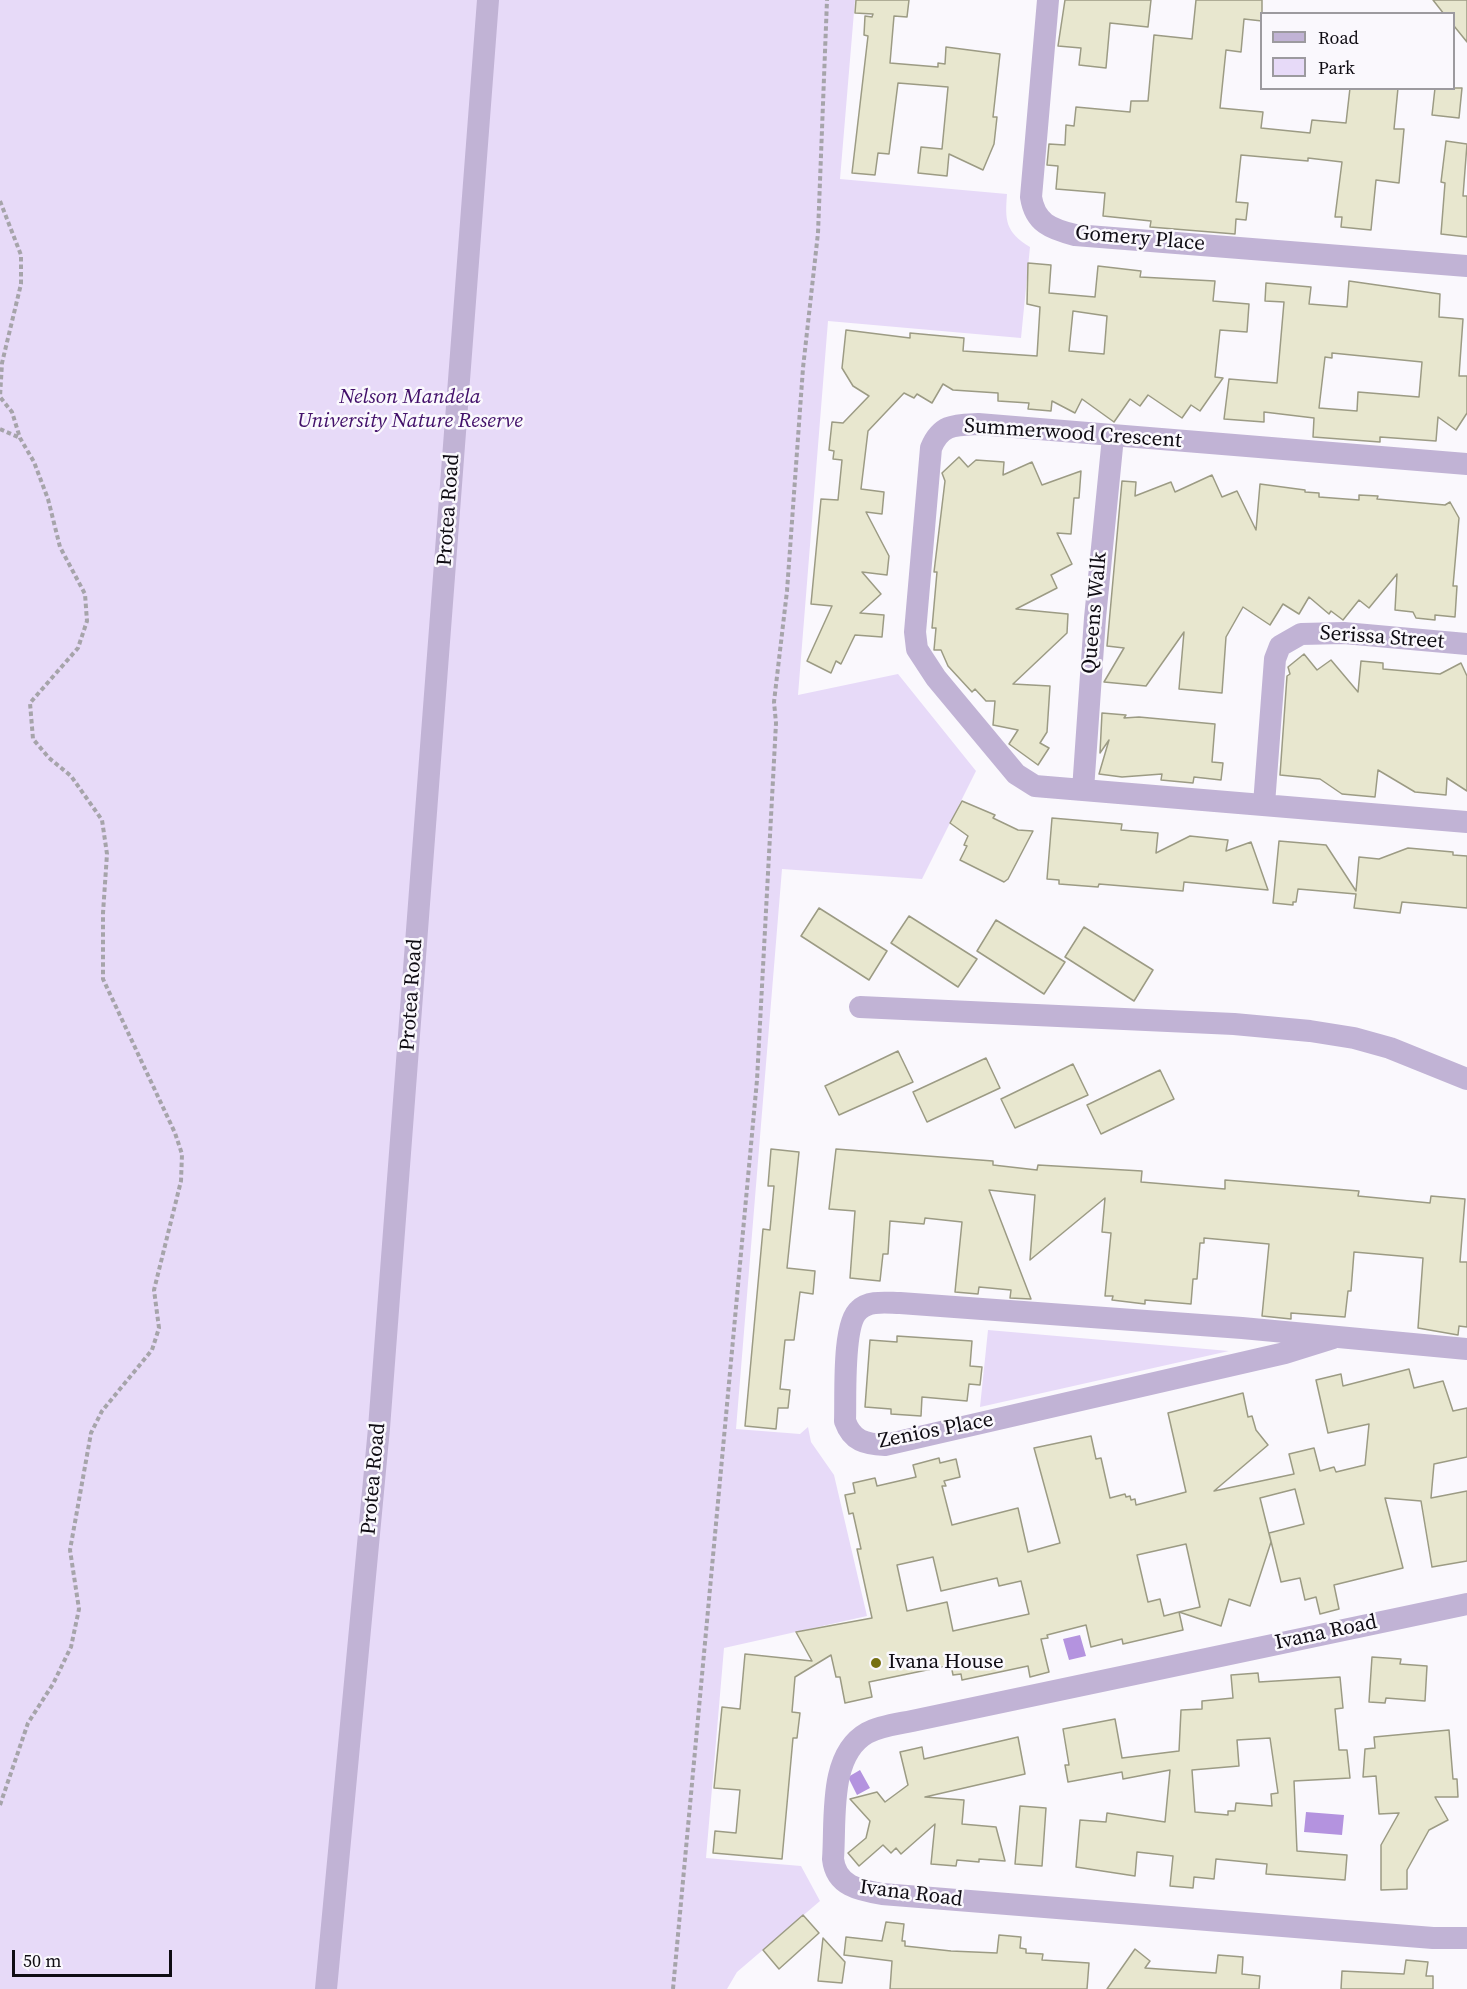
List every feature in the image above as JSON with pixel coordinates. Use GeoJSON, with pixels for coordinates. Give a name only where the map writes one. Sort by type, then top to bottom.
{"type":"FeatureCollection","features":[{"type":"Feature","properties":{"kind":"street","name":"Protea Road"},"geometry":{"type":"LineString","coordinates":[[326,1989],[379,1428],[488,0]]}},
{"type":"Feature","properties":{"kind":"street","name":"Gomery Place"},"geometry":{"type":"LineString","coordinates":[[1048,0],[1031,197],[1036,216],[1046,226],[1075,235],[1467,266]]}},
{"type":"Feature","properties":{"kind":"street","name":"Summerwood Crescent"},"geometry":{"type":"LineString","coordinates":[[1467,464],[1113,437],[978,424],[958,425],[936,435],[931,448],[916,621],[917,650],[922,660],[1016,774],[1035,786],[1467,822]]}},
{"type":"Feature","properties":{"kind":"street","name":"Queens Walk"},"geometry":{"type":"LineString","coordinates":[[1083,790],[1095,618],[1113,437]]}},
{"type":"Feature","properties":{"kind":"street","name":"Serissa Street"},"geometry":{"type":"LineString","coordinates":[[1264,804],[1275,658],[1280,646],[1285,642],[1301,633],[1344,633],[1467,644]]}},
{"type":"Feature","properties":{"kind":"street"},"geometry":{"type":"LineString","coordinates":[[860,1007],[1234,1024],[1310,1031],[1354,1038],[1390,1048],[1467,1079]]}},
{"type":"Feature","properties":{"kind":"street","name":"Zenios Place"},"geometry":{"type":"LineString","coordinates":[[1333,1338],[1284,1353],[885,1445],[859,1442],[849,1432],[845,1421],[850,1324],[858,1310],[868,1304],[900,1303],[1242,1328],[1467,1349]]}},
{"type":"Feature","properties":{"kind":"street","name":"Ivana Road"},"geometry":{"type":"LineString","coordinates":[[1467,1604],[912,1720],[869,1732],[856,1740],[844,1757],[839,1782],[833,1859],[834,1869],[843,1882],[862,1891],[882,1894],[1433,1938],[1467,1938]]}},
{"type":"Feature","properties":{"kind":"path"},"geometry":{"type":"LineString","coordinates":[[673,1989],[757,1080],[776,723],[774,702],[787,591],[803,368],[818,233],[827,0]]}},
{"type":"Feature","properties":{"kind":"path"},"geometry":{"type":"LineString","coordinates":[[0,201],[21,255],[21,284],[2,363],[0,397],[12,412],[20,438],[34,462],[48,499],[60,547],[85,594],[87,621],[78,648],[30,704],[33,739],[49,758],[71,776],[102,820],[107,854],[103,913],[103,979],[138,1050],[156,1098],[175,1133],[182,1154],[181,1181],[154,1290],[159,1328],[152,1350],[102,1411],[91,1433],[69,1550],[79,1609],[71,1647],[53,1684],[28,1723],[0,1805]]}},
{"type":"Feature","properties":{"kind":"path"},"geometry":{"type":"LineString","coordinates":[[0,429],[20,438]]}},
{"type":"Feature","properties":{"kind":"green space","name":"Nelson Mandela University Nature Reserve"},"geometry":{"type":"Polygon","coordinates":[[[0,0],[855,0],[840,179],[1007,194],[1008,225],[1016,236],[1030,247],[1021,338],[828,321],[798,695],[898,674],[976,771],[922,879],[782,869],[736,1429],[800,1434],[808,1427],[811,1442],[834,1475],[867,1616],[724,1648],[706,1858],[801,1866],[820,1901],[737,1972],[727,1989],[0,1989],[0,0]]]}},
{"type":"Feature","properties":{"kind":"green space"},"geometry":{"type":"Polygon","coordinates":[[[988,1330],[1229,1351],[980,1407],[988,1330]]]}},
{"type":"Feature","properties":{"kind":"shaded area"},"geometry":{"type":"Polygon","coordinates":[[[1080,1635],[1086,1656],[1069,1660],[1063,1639],[1080,1635]]]}},
{"type":"Feature","properties":{"kind":"shaded area"},"geometry":{"type":"Polygon","coordinates":[[[860,1770],[870,1788],[857,1795],[848,1777],[860,1770]]]}},
{"type":"Feature","properties":{"kind":"shaded area"},"geometry":{"type":"Polygon","coordinates":[[[1306,1812],[1344,1815],[1342,1835],[1304,1832],[1306,1812]]]}},
{"type":"Feature","properties":{"kind":"building"},"geometry":{"type":"Polygon","coordinates":[[[856,0],[909,0],[907,17],[894,16],[890,63],[938,67],[938,63],[945,64],[946,47],[1000,54],[993,117],[997,117],[994,144],[983,170],[949,154],[947,176],[918,173],[921,147],[942,149],[948,87],[898,83],[889,154],[878,153],[875,175],[852,173],[868,36],[864,35],[865,16],[872,17],[873,14],[855,13],[856,0]]]}},
{"type":"Feature","properties":{"kind":"building"},"geometry":{"type":"Polygon","coordinates":[[[1065,0],[1151,0],[1148,27],[1110,23],[1106,68],[1079,65],[1081,48],[1058,46],[1065,0]]]}},
{"type":"Feature","properties":{"kind":"building"},"geometry":{"type":"Polygon","coordinates":[[[1196,0],[1262,0],[1260,21],[1244,19],[1241,52],[1226,50],[1220,108],[1263,112],[1261,128],[1310,133],[1312,120],[1346,123],[1350,90],[1398,90],[1394,129],[1404,129],[1399,183],[1376,180],[1371,230],[1341,227],[1342,217],[1335,217],[1342,162],[1241,155],[1236,202],[1248,203],[1246,220],[1236,219],[1235,234],[1150,227],[1151,221],[1103,216],[1105,193],[1056,189],[1058,166],[1047,165],[1049,144],[1065,145],[1066,125],[1074,126],[1076,107],[1130,112],[1131,101],[1148,101],[1154,35],[1192,39],[1196,0]]]}},
{"type":"Feature","properties":{"kind":"building"},"geometry":{"type":"Polygon","coordinates":[[[1433,0],[1467,0],[1467,42],[1455,27],[1455,12],[1442,12],[1433,0]]]}},
{"type":"Feature","properties":{"kind":"building"},"geometry":{"type":"Polygon","coordinates":[[[1462,88],[1459,118],[1432,115],[1435,90],[1462,88]]]}},
{"type":"Feature","properties":{"kind":"building"},"geometry":{"type":"Polygon","coordinates":[[[1446,141],[1467,144],[1463,196],[1467,196],[1467,237],[1441,234],[1445,183],[1441,182],[1446,141]]]}},
{"type":"Feature","properties":{"kind":"building"},"geometry":{"type":"Polygon","coordinates":[[[1028,263],[1051,265],[1049,293],[1095,297],[1098,266],[1141,271],[1140,277],[1215,281],[1213,301],[1249,304],[1247,332],[1220,330],[1215,377],[1223,378],[1200,411],[1191,405],[1182,418],[1148,395],[1140,406],[1130,399],[1114,422],[1082,399],[1075,413],[1052,401],[1051,411],[1028,409],[1029,403],[998,401],[998,393],[953,390],[943,384],[932,403],[917,394],[914,398],[904,393],[868,431],[861,489],[884,492],[882,514],[866,512],[889,556],[887,575],[862,572],[881,594],[860,613],[884,615],[882,637],[855,635],[841,664],[836,661],[831,673],[807,661],[832,606],[811,604],[821,499],[838,500],[842,460],[833,459],[834,451],[829,450],[832,422],[843,423],[869,396],[853,386],[842,368],[846,330],[910,338],[910,333],[964,338],[963,351],[1037,356],[1040,307],[1027,304],[1028,263]],[[1073,311],[1069,351],[1104,354],[1107,316],[1073,311]]]}},
{"type":"Feature","properties":{"kind":"building"},"geometry":{"type":"Polygon","coordinates":[[[1349,281],[1440,294],[1439,317],[1463,319],[1459,376],[1467,376],[1467,413],[1456,430],[1438,417],[1436,441],[1380,437],[1380,442],[1313,437],[1314,418],[1264,412],[1264,422],[1224,419],[1229,379],[1277,383],[1284,302],[1265,301],[1266,283],[1311,287],[1309,304],[1347,307],[1349,281]],[[1332,353],[1332,358],[1325,357],[1319,408],[1357,411],[1358,392],[1419,397],[1422,362],[1332,353]]]}},
{"type":"Feature","properties":{"kind":"building"},"geometry":{"type":"Polygon","coordinates":[[[959,457],[968,467],[976,460],[1004,462],[1003,475],[1032,462],[1042,485],[1081,471],[1079,498],[1074,498],[1071,534],[1057,533],[1072,564],[1051,575],[1057,588],[1016,609],[1068,614],[1067,633],[1013,684],[1050,686],[1047,732],[1040,743],[1049,748],[1038,765],[1009,744],[1018,730],[993,725],[995,701],[986,701],[975,689],[972,692],[948,666],[941,650],[934,650],[936,628],[932,628],[937,572],[934,572],[945,481],[942,473],[959,457]]]}},
{"type":"Feature","properties":{"kind":"building"},"geometry":{"type":"Polygon","coordinates":[[[1212,475],[1222,497],[1237,491],[1256,530],[1260,484],[1319,493],[1319,497],[1359,500],[1359,495],[1378,496],[1377,499],[1445,505],[1450,502],[1459,518],[1453,586],[1457,586],[1455,617],[1435,615],[1435,620],[1416,618],[1413,612],[1395,610],[1397,574],[1369,608],[1359,600],[1343,620],[1331,611],[1329,614],[1309,597],[1299,614],[1283,604],[1270,625],[1243,607],[1226,637],[1222,693],[1179,689],[1184,632],[1146,686],[1104,682],[1124,648],[1107,646],[1122,481],[1136,482],[1135,496],[1171,482],[1175,492],[1212,475]]]}},
{"type":"Feature","properties":{"kind":"building"},"geometry":{"type":"Polygon","coordinates":[[[1304,654],[1317,670],[1331,660],[1358,692],[1361,661],[1383,663],[1383,669],[1440,674],[1461,663],[1467,676],[1467,791],[1447,778],[1446,795],[1415,792],[1378,770],[1375,797],[1342,794],[1320,779],[1280,775],[1287,676],[1290,674],[1288,667],[1304,654]]]}},
{"type":"Feature","properties":{"kind":"building"},"geometry":{"type":"Polygon","coordinates":[[[1102,713],[1126,715],[1124,718],[1139,717],[1215,724],[1212,762],[1223,763],[1221,780],[1194,777],[1193,783],[1161,780],[1162,774],[1122,777],[1099,774],[1109,740],[1100,753],[1102,713]]]}},
{"type":"Feature","properties":{"kind":"building"},"geometry":{"type":"Polygon","coordinates":[[[962,801],[995,815],[993,818],[1018,830],[1033,831],[1008,879],[1004,882],[960,860],[967,846],[964,845],[968,836],[950,823],[962,801]]]}},
{"type":"Feature","properties":{"kind":"building"},"geometry":{"type":"Polygon","coordinates":[[[1052,818],[1122,824],[1121,830],[1158,833],[1156,853],[1190,836],[1228,840],[1226,851],[1251,842],[1268,890],[1184,882],[1183,891],[1099,884],[1098,887],[1059,884],[1059,880],[1047,879],[1052,818]]]}},
{"type":"Feature","properties":{"kind":"building"},"geometry":{"type":"Polygon","coordinates":[[[1279,841],[1326,845],[1356,891],[1359,857],[1379,859],[1408,848],[1453,852],[1453,855],[1467,856],[1467,908],[1402,902],[1400,913],[1354,908],[1356,894],[1298,889],[1296,902],[1293,902],[1293,905],[1273,903],[1279,841]]]}},
{"type":"Feature","properties":{"kind":"building"},"geometry":{"type":"Polygon","coordinates":[[[819,908],[887,951],[869,980],[801,936],[819,908]]]}},
{"type":"Feature","properties":{"kind":"building"},"geometry":{"type":"Polygon","coordinates":[[[909,916],[977,959],[958,987],[891,943],[909,916]]]}},
{"type":"Feature","properties":{"kind":"building"},"geometry":{"type":"Polygon","coordinates":[[[996,920],[1065,962],[1044,994],[977,951],[996,920]]]}},
{"type":"Feature","properties":{"kind":"building"},"geometry":{"type":"Polygon","coordinates":[[[1084,927],[1153,970],[1134,1001],[1065,957],[1084,927]]]}},
{"type":"Feature","properties":{"kind":"building"},"geometry":{"type":"Polygon","coordinates":[[[898,1051],[913,1082],[839,1115],[825,1086],[898,1051]]]}},
{"type":"Feature","properties":{"kind":"building"},"geometry":{"type":"Polygon","coordinates":[[[986,1058],[1000,1088],[927,1122],[913,1092],[986,1058]]]}},
{"type":"Feature","properties":{"kind":"building"},"geometry":{"type":"Polygon","coordinates":[[[1073,1064],[1088,1095],[1015,1128],[1001,1099],[1073,1064]]]}},
{"type":"Feature","properties":{"kind":"building"},"geometry":{"type":"Polygon","coordinates":[[[1160,1070],[1174,1099],[1101,1134],[1087,1105],[1160,1070]]]}},
{"type":"Feature","properties":{"kind":"building"},"geometry":{"type":"Polygon","coordinates":[[[771,1149],[799,1152],[787,1268],[815,1271],[813,1294],[800,1292],[794,1340],[785,1340],[780,1389],[790,1390],[788,1408],[778,1408],[776,1429],[745,1426],[763,1229],[770,1230],[774,1186],[768,1186],[771,1149]]]}},
{"type":"Feature","properties":{"kind":"building"},"geometry":{"type":"Polygon","coordinates":[[[836,1149],[993,1161],[993,1165],[1037,1170],[1038,1165],[1142,1171],[1141,1182],[1225,1189],[1225,1180],[1359,1191],[1358,1196],[1430,1203],[1431,1196],[1465,1199],[1460,1262],[1467,1262],[1467,1327],[1459,1326],[1458,1335],[1418,1328],[1423,1258],[1354,1252],[1351,1291],[1348,1291],[1345,1317],[1291,1313],[1291,1319],[1262,1316],[1269,1244],[1204,1238],[1204,1243],[1200,1243],[1197,1279],[1193,1279],[1191,1304],[1145,1300],[1145,1304],[1112,1300],[1113,1296],[1105,1296],[1111,1233],[1102,1232],[1105,1198],[1030,1260],[1035,1195],[989,1190],[1031,1299],[1010,1298],[1011,1290],[979,1287],[978,1294],[955,1292],[962,1222],[925,1218],[924,1224],[890,1221],[888,1254],[883,1254],[880,1281],[850,1278],[855,1211],[829,1209],[836,1149]]]}},
{"type":"Feature","properties":{"kind":"building"},"geometry":{"type":"Polygon","coordinates":[[[897,1336],[972,1341],[970,1366],[982,1367],[980,1385],[969,1384],[967,1401],[922,1397],[921,1416],[891,1414],[891,1409],[865,1407],[870,1340],[897,1342],[897,1336]]]}},
{"type":"Feature","properties":{"kind":"building"},"geometry":{"type":"Polygon","coordinates":[[[1409,1369],[1414,1388],[1443,1381],[1453,1411],[1467,1408],[1467,1457],[1434,1464],[1431,1498],[1467,1491],[1467,1561],[1432,1567],[1421,1501],[1385,1498],[1403,1568],[1334,1585],[1339,1609],[1320,1614],[1316,1597],[1305,1600],[1300,1578],[1281,1582],[1269,1533],[1304,1524],[1295,1489],[1260,1498],[1271,1542],[1250,1606],[1229,1599],[1221,1626],[1179,1612],[1183,1630],[1123,1644],[1122,1639],[1091,1647],[1086,1625],[1047,1635],[1048,1638],[1041,1639],[1049,1672],[1030,1677],[1028,1666],[962,1680],[961,1674],[953,1675],[951,1665],[869,1682],[872,1697],[845,1703],[840,1677],[836,1677],[831,1655],[795,1677],[792,1712],[800,1713],[797,1738],[793,1738],[782,1859],[713,1853],[715,1831],[736,1833],[740,1790],[714,1788],[722,1707],[740,1709],[745,1654],[812,1661],[796,1632],[872,1618],[857,1549],[861,1549],[853,1513],[849,1514],[845,1495],[855,1493],[853,1483],[875,1478],[877,1486],[916,1477],[913,1465],[939,1458],[940,1463],[956,1459],[960,1477],[944,1481],[946,1486],[942,1486],[952,1525],[1018,1508],[1028,1552],[1060,1543],[1034,1448],[1091,1436],[1096,1459],[1101,1458],[1110,1498],[1125,1494],[1126,1497],[1130,1496],[1131,1500],[1135,1499],[1136,1505],[1186,1492],[1168,1413],[1243,1393],[1248,1417],[1252,1416],[1256,1430],[1268,1445],[1214,1491],[1294,1474],[1289,1454],[1314,1448],[1320,1471],[1334,1467],[1336,1472],[1365,1465],[1369,1424],[1328,1433],[1316,1380],[1341,1374],[1343,1386],[1409,1369]],[[1186,1544],[1137,1555],[1148,1602],[1160,1599],[1164,1616],[1200,1607],[1186,1544]],[[933,1557],[897,1565],[907,1611],[947,1602],[953,1631],[1029,1614],[1021,1581],[999,1586],[997,1578],[941,1591],[933,1557]]]}},
{"type":"Feature","properties":{"kind":"building"},"geometry":{"type":"Polygon","coordinates":[[[1372,1657],[1401,1659],[1400,1664],[1427,1666],[1425,1701],[1386,1698],[1385,1703],[1369,1702],[1372,1657]]]}},
{"type":"Feature","properties":{"kind":"building"},"geometry":{"type":"Polygon","coordinates":[[[1258,1673],[1259,1682],[1340,1677],[1343,1708],[1335,1709],[1339,1750],[1347,1750],[1350,1778],[1294,1781],[1297,1851],[1347,1855],[1345,1880],[1266,1874],[1267,1864],[1216,1859],[1214,1879],[1194,1877],[1193,1888],[1170,1886],[1173,1856],[1137,1852],[1135,1876],[1076,1867],[1080,1820],[1106,1822],[1107,1813],[1165,1822],[1170,1770],[1123,1779],[1122,1772],[1068,1782],[1065,1765],[1069,1765],[1063,1729],[1115,1719],[1122,1758],[1179,1751],[1181,1710],[1202,1709],[1202,1701],[1233,1698],[1231,1675],[1258,1673]],[[1270,1738],[1237,1740],[1239,1766],[1192,1770],[1195,1812],[1228,1815],[1228,1811],[1235,1811],[1236,1803],[1272,1806],[1271,1794],[1278,1793],[1270,1738]]]}},
{"type":"Feature","properties":{"kind":"building"},"geometry":{"type":"Polygon","coordinates":[[[1449,1730],[1453,1779],[1457,1779],[1458,1797],[1435,1797],[1448,1820],[1429,1830],[1407,1870],[1407,1889],[1381,1890],[1381,1845],[1399,1813],[1379,1814],[1376,1776],[1363,1777],[1365,1749],[1375,1748],[1374,1737],[1449,1730]]]}},
{"type":"Feature","properties":{"kind":"building"},"geometry":{"type":"Polygon","coordinates":[[[1018,1737],[1025,1774],[925,1797],[964,1800],[962,1824],[996,1827],[1005,1861],[979,1859],[979,1862],[957,1860],[956,1866],[931,1864],[935,1824],[901,1854],[896,1848],[891,1853],[883,1845],[859,1866],[848,1853],[866,1838],[870,1821],[850,1799],[877,1792],[885,1802],[908,1785],[900,1752],[922,1747],[924,1759],[1018,1737]]]}},
{"type":"Feature","properties":{"kind":"building"},"geometry":{"type":"Polygon","coordinates":[[[1020,1806],[1046,1808],[1042,1866],[1015,1864],[1020,1806]]]}},
{"type":"Feature","properties":{"kind":"building"},"geometry":{"type":"Polygon","coordinates":[[[803,1915],[819,1933],[779,1969],[763,1950],[803,1915]]]}},
{"type":"Feature","properties":{"kind":"building"},"geometry":{"type":"Polygon","coordinates":[[[886,1922],[904,1924],[902,1941],[905,1941],[905,1946],[997,1953],[999,1935],[1021,1937],[1020,1948],[1026,1949],[1026,1953],[1043,1954],[1042,1960],[1089,1963],[1087,1989],[890,1989],[892,1961],[844,1955],[846,1937],[882,1941],[886,1922]]]}},
{"type":"Feature","properties":{"kind":"building"},"geometry":{"type":"Polygon","coordinates":[[[823,1938],[845,1962],[842,1983],[818,1981],[823,1938]]]}},
{"type":"Feature","properties":{"kind":"building"},"geometry":{"type":"Polygon","coordinates":[[[1135,1949],[1150,1961],[1145,1968],[1216,1973],[1218,1955],[1243,1957],[1242,1974],[1260,1976],[1259,1989],[1107,1989],[1135,1949]]]}},
{"type":"Feature","properties":{"kind":"building"},"geometry":{"type":"Polygon","coordinates":[[[1406,1960],[1428,1962],[1426,1976],[1433,1976],[1433,1989],[1341,1989],[1342,1971],[1404,1974],[1406,1960]]]}},
{"type":"Feature","properties":{"kind":"place","name":"Ivana House"},"geometry":{"type":"Point","coordinates":[876,1663]}}]}
